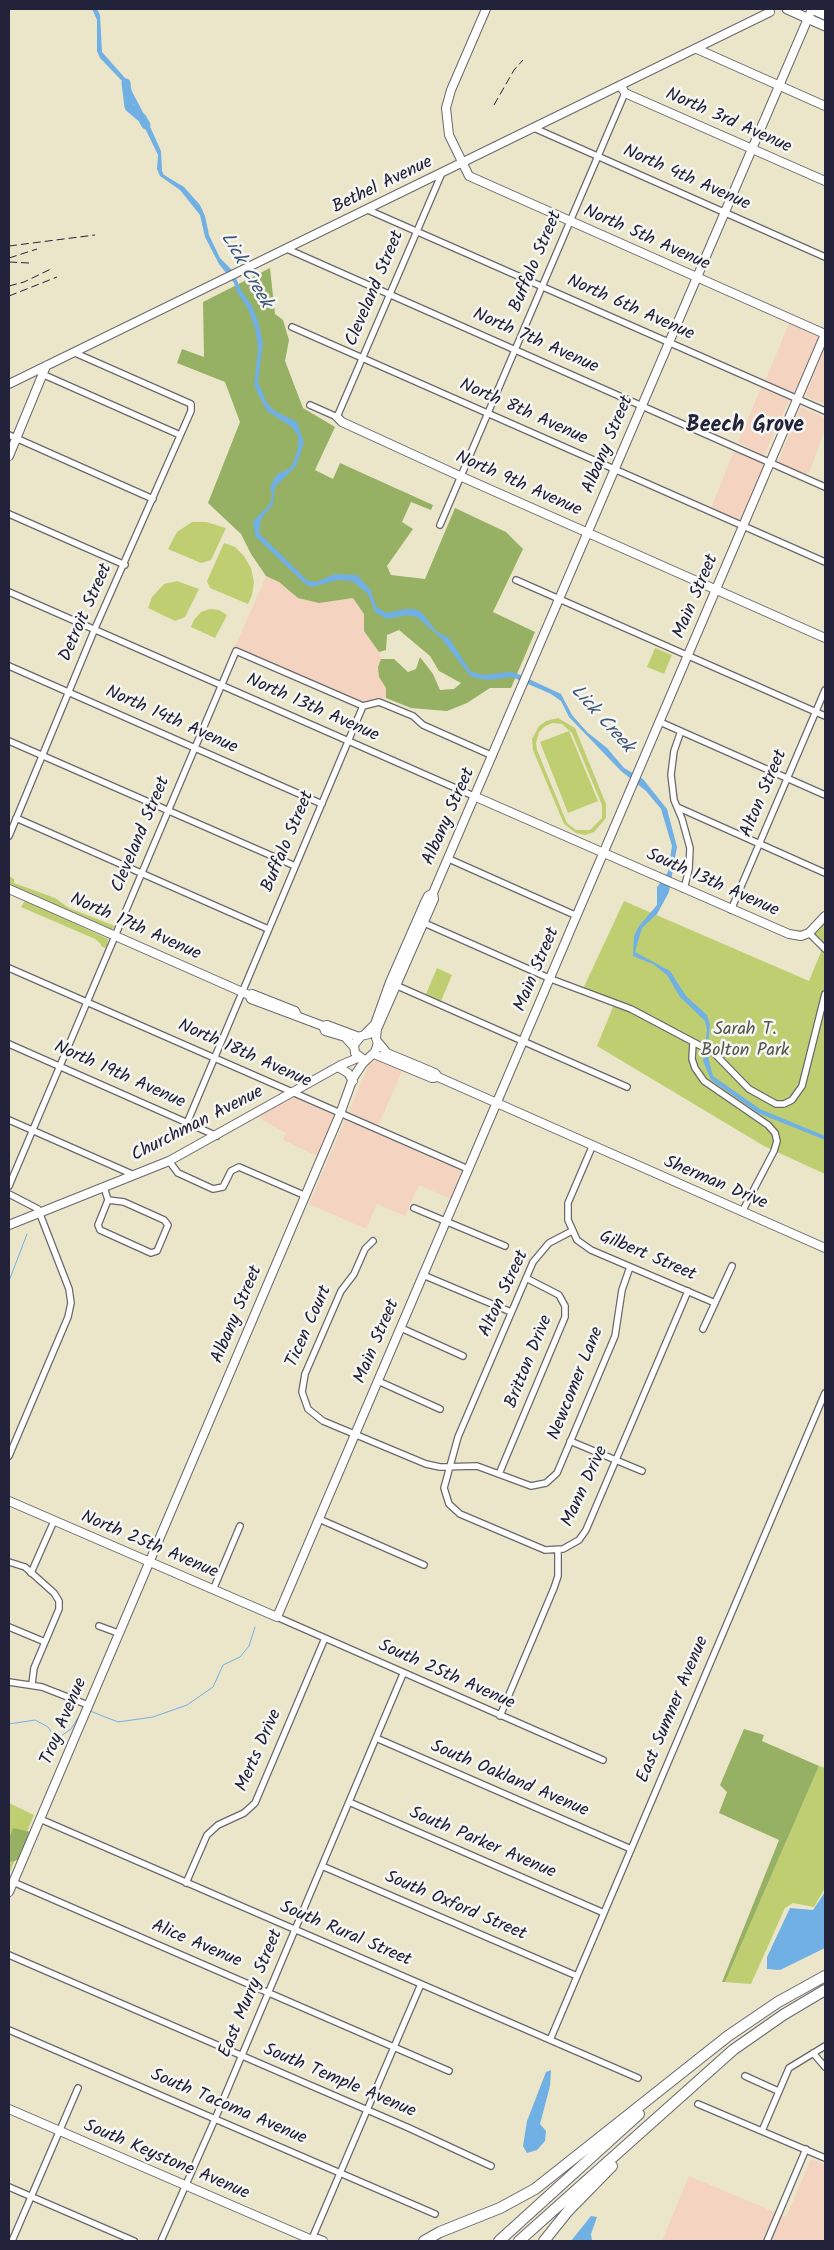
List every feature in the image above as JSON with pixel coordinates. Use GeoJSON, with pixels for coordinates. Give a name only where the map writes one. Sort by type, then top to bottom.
{"type":"FeatureCollection","features":[{"type":"Feature","properties":{"kind":"highway"},"geometry":{"type":"LineString","coordinates":[[424,2241],[440,2232],[504,2206],[535,2189],[757,2016],[825,1976]]}},
{"type":"Feature","properties":{"kind":"highway"},"geometry":{"type":"LineString","coordinates":[[518,2241],[702,2077],[756,2033],[825,1990]]}},
{"type":"Feature","properties":{"kind":"highway"},"geometry":{"type":"LineString","coordinates":[[499,2241],[693,2064]]}},
{"type":"Feature","properties":{"kind":"highway"},"geometry":{"type":"LineString","coordinates":[[544,2241],[585,2192],[702,2077]]}},
{"type":"Feature","properties":{"kind":"main road"},"geometry":{"type":"LineString","coordinates":[[787,9],[825,26]]}},
{"type":"Feature","properties":{"kind":"main road"},"geometry":{"type":"LineString","coordinates":[[812,9],[825,15]]}},
{"type":"Feature","properties":{"kind":"street"},"geometry":{"type":"LineString","coordinates":[[462,164],[448,131],[446,108],[451,90],[486,9]]}},
{"type":"Feature","properties":{"kind":"street","name":"Albany Street"},"geometry":{"type":"LineString","coordinates":[[360,1054],[377,1040],[377,1029],[425,902],[428,896],[433,893],[476,797],[812,9]]}},
{"type":"Feature","properties":{"kind":"street","name":"Bethel Avenue"},"geometry":{"type":"LineString","coordinates":[[9,384],[44,370],[73,352],[534,128],[623,90],[697,49],[770,12]]}},
{"type":"Feature","properties":{"kind":"street"},"geometry":{"type":"LineString","coordinates":[[697,49],[825,106]]}},
{"type":"Feature","properties":{"kind":"street","name":"North 3rd Avenue"},"geometry":{"type":"LineString","coordinates":[[623,90],[825,181]]}},
{"type":"Feature","properties":{"kind":"street","name":"Buffalo Street"},"geometry":{"type":"LineString","coordinates":[[440,525],[571,222],[623,90]]}},
{"type":"Feature","properties":{"kind":"street","name":"North 4th Avenue"},"geometry":{"type":"LineString","coordinates":[[534,128],[825,257]]}},
{"type":"Feature","properties":{"kind":"street","name":"North 5th Avenue"},"geometry":{"type":"LineString","coordinates":[[462,164],[471,177],[825,334]]}},
{"type":"Feature","properties":{"kind":"street","name":"Cleveland Street"},"geometry":{"type":"LineString","coordinates":[[337,417],[442,174]]}},
{"type":"Feature","properties":{"kind":"street","name":"North 6th Avenue"},"geometry":{"type":"LineString","coordinates":[[368,210],[825,411]]}},
{"type":"Feature","properties":{"kind":"street","name":"North 7th Avenue"},"geometry":{"type":"LineString","coordinates":[[287,249],[825,487]]}},
{"type":"Feature","properties":{"kind":"street","name":"North 8th Avenue"},"geometry":{"type":"LineString","coordinates":[[292,327],[825,562]]}},
{"type":"Feature","properties":{"kind":"street","name":"Main Street"},"geometry":{"type":"LineString","coordinates":[[277,1618],[825,334]]}},
{"type":"Feature","properties":{"kind":"street","name":"Detroit Street"},"geometry":{"type":"LineString","coordinates":[[9,836],[68,693],[191,411],[191,404],[73,352]]}},
{"type":"Feature","properties":{"kind":"street"},"geometry":{"type":"LineString","coordinates":[[9,456],[12,437],[44,370],[180,435]]}},
{"type":"Feature","properties":{"kind":"street","name":"North 9th Avenue"},"geometry":{"type":"LineString","coordinates":[[310,405],[337,417],[342,422],[462,477],[825,638]]}},
{"type":"Feature","properties":{"kind":"street"},"geometry":{"type":"LineString","coordinates":[[12,437],[153,499]]}},
{"type":"Feature","properties":{"kind":"street"},"geometry":{"type":"LineString","coordinates":[[9,514],[125,565]]}},
{"type":"Feature","properties":{"kind":"street"},"geometry":{"type":"LineString","coordinates":[[516,580],[825,716]]}},
{"type":"Feature","properties":{"kind":"street","name":"North 13th Avenue"},"geometry":{"type":"LineString","coordinates":[[9,592],[604,853]]}},
{"type":"Feature","properties":{"kind":"street","name":"Cleveland Street"},"geometry":{"type":"LineString","coordinates":[[9,1186],[236,651],[363,706]]}},
{"type":"Feature","properties":{"kind":"street","name":"North 14th Avenue"},"geometry":{"type":"LineString","coordinates":[[9,666],[322,804]]}},
{"type":"Feature","properties":{"kind":"street","name":"Alton Street"},"geometry":{"type":"LineString","coordinates":[[731,910],[825,690]]}},
{"type":"Feature","properties":{"kind":"street"},"geometry":{"type":"LineString","coordinates":[[363,706],[379,702],[413,716],[422,725],[493,756]]}},
{"type":"Feature","properties":{"kind":"street","name":"Buffalo Street"},"geometry":{"type":"LineString","coordinates":[[187,1122],[214,1058],[245,993],[268,929],[363,706]]}},
{"type":"Feature","properties":{"kind":"street"},"geometry":{"type":"LineString","coordinates":[[660,722],[825,795]]}},
{"type":"Feature","properties":{"kind":"street"},"geometry":{"type":"LineString","coordinates":[[681,731],[671,766],[672,788],[689,842],[689,873],[681,887]]}},
{"type":"Feature","properties":{"kind":"street"},"geometry":{"type":"LineString","coordinates":[[9,741],[295,866]]}},
{"type":"Feature","properties":{"kind":"street"},"geometry":{"type":"LineString","coordinates":[[677,807],[825,873]]}},
{"type":"Feature","properties":{"kind":"street"},"geometry":{"type":"LineString","coordinates":[[16,818],[268,929]]}},
{"type":"Feature","properties":{"kind":"street","name":"South 13th Avenue"},"geometry":{"type":"LineString","coordinates":[[604,853],[789,934],[801,936],[809,933]]}},
{"type":"Feature","properties":{"kind":"street"},"geometry":{"type":"LineString","coordinates":[[449,858],[577,916]]}},
{"type":"Feature","properties":{"kind":"street","name":"North 17th Avenue"},"geometry":{"type":"LineString","coordinates":[[9,889],[245,993],[253,994],[286,1007],[295,1011],[297,1015],[323,1026],[327,1025],[377,1040],[389,1054],[435,1073],[438,1077],[496,1104]]}},
{"type":"Feature","properties":{"kind":"street","name":"Albany Street"},"geometry":{"type":"LineString","coordinates":[[149,1563],[340,1114],[360,1054],[362,1035],[375,1024],[421,922],[434,899],[433,893]]}},
{"type":"Feature","properties":{"kind":"street"},"geometry":{"type":"LineString","coordinates":[[825,916],[809,933],[825,948]]}},
{"type":"Feature","properties":{"kind":"street"},"geometry":{"type":"LineString","coordinates":[[421,922],[550,979],[615,1001],[710,1051],[752,1092],[774,1104],[785,1104],[796,1096],[803,1083],[825,994]]}},
{"type":"Feature","properties":{"kind":"street","name":"North 18th Avenue"},"geometry":{"type":"LineString","coordinates":[[9,968],[468,1169]]}},
{"type":"Feature","properties":{"kind":"street"},"geometry":{"type":"LineString","coordinates":[[393,984],[627,1087]]}},
{"type":"Feature","properties":{"kind":"street","name":"North 17th Avenue"},"geometry":{"type":"LineString","coordinates":[[323,1026],[325,1031],[345,1037],[360,1054],[432,1078],[438,1077]]}},
{"type":"Feature","properties":{"kind":"street"},"geometry":{"type":"LineString","coordinates":[[693,1043],[692,1059],[695,1068],[704,1081],[768,1125],[775,1133],[774,1151],[742,1212]]}},
{"type":"Feature","properties":{"kind":"street","name":"North 19th Avenue"},"geometry":{"type":"LineString","coordinates":[[9,1044],[217,1136]]}},
{"type":"Feature","properties":{"kind":"street","name":"Churchman Avenue"},"geometry":{"type":"LineString","coordinates":[[9,1225],[169,1161],[217,1136],[360,1054]]}},
{"type":"Feature","properties":{"kind":"street"},"geometry":{"type":"LineString","coordinates":[[340,1066],[353,1079]]}},
{"type":"Feature","properties":{"kind":"street","name":"Sherman Drive"},"geometry":{"type":"LineString","coordinates":[[496,1104],[825,1248]]}},
{"type":"Feature","properties":{"kind":"street"},"geometry":{"type":"LineString","coordinates":[[9,1120],[134,1175]]}},
{"type":"Feature","properties":{"kind":"street"},"geometry":{"type":"LineString","coordinates":[[572,1231],[567,1216],[568,1203],[592,1146]]}},
{"type":"Feature","properties":{"kind":"street"},"geometry":{"type":"LineString","coordinates":[[169,1161],[178,1173],[213,1189],[223,1187],[231,1171],[241,1167],[306,1196]]}},
{"type":"Feature","properties":{"kind":"street"},"geometry":{"type":"LineString","coordinates":[[104,1187],[108,1200],[98,1225],[100,1230],[151,1254],[157,1251],[168,1226],[164,1220],[124,1202],[108,1200]]}},
{"type":"Feature","properties":{"kind":"street"},"geometry":{"type":"LineString","coordinates":[[9,1194],[32,1204],[40,1213],[69,1288],[71,1309],[9,1456]]}},
{"type":"Feature","properties":{"kind":"street"},"geometry":{"type":"LineString","coordinates":[[414,1208],[505,1246]]}},
{"type":"Feature","properties":{"kind":"street","name":"Alton Street"},"geometry":{"type":"LineString","coordinates":[[558,1550],[542,1549],[456,1511],[448,1502],[444,1490],[448,1467],[458,1437],[526,1278],[542,1250],[556,1238],[572,1231]]}},
{"type":"Feature","properties":{"kind":"street","name":"Gilbert Street"},"geometry":{"type":"LineString","coordinates":[[572,1231],[587,1248],[716,1303]]}},
{"type":"Feature","properties":{"kind":"street","name":"Ticen Court"},"geometry":{"type":"LineString","coordinates":[[373,1241],[365,1249],[354,1274],[341,1291],[305,1374],[302,1388],[304,1402],[314,1416],[426,1464],[448,1467],[477,1466],[531,1486],[550,1481]]}},
{"type":"Feature","properties":{"kind":"street","name":"Newcomer Lane"},"geometry":{"type":"LineString","coordinates":[[550,1481],[557,1473],[615,1336],[622,1290],[630,1266]]}},
{"type":"Feature","properties":{"kind":"street"},"geometry":{"type":"LineString","coordinates":[[703,1329],[732,1266]]}},
{"type":"Feature","properties":{"kind":"street"},"geometry":{"type":"LineString","coordinates":[[423,1275],[512,1312]]}},
{"type":"Feature","properties":{"kind":"street","name":"Britton Drive"},"geometry":{"type":"LineString","coordinates":[[499,1474],[565,1317],[564,1302],[557,1293],[526,1278]]}},
{"type":"Feature","properties":{"kind":"street","name":"Mann Drive"},"geometry":{"type":"LineString","coordinates":[[500,1716],[554,1588],[558,1570],[558,1550],[574,1544],[584,1533],[688,1291]]}},
{"type":"Feature","properties":{"kind":"street"},"geometry":{"type":"LineString","coordinates":[[401,1328],[463,1356]]}},
{"type":"Feature","properties":{"kind":"street"},"geometry":{"type":"LineString","coordinates":[[378,1381],[440,1409]]}},
{"type":"Feature","properties":{"kind":"street","name":"East Sumner Avenue"},"geometry":{"type":"LineString","coordinates":[[550,2040],[825,1393]]}},
{"type":"Feature","properties":{"kind":"street"},"geometry":{"type":"LineString","coordinates":[[570,1441],[642,1471]]}},
{"type":"Feature","properties":{"kind":"street","name":"North 25th Avenue"},"geometry":{"type":"LineString","coordinates":[[9,1501],[277,1618]]}},
{"type":"Feature","properties":{"kind":"street"},"geometry":{"type":"LineString","coordinates":[[319,1519],[424,1565]]}},
{"type":"Feature","properties":{"kind":"street"},"geometry":{"type":"LineString","coordinates":[[31,1573],[54,1521]]}},
{"type":"Feature","properties":{"kind":"street"},"geometry":{"type":"LineString","coordinates":[[213,1590],[240,1526]]}},
{"type":"Feature","properties":{"kind":"street"},"geometry":{"type":"LineString","coordinates":[[9,1562],[22,1566],[31,1573],[54,1593],[59,1603],[34,1668],[32,1684]]}},
{"type":"Feature","properties":{"kind":"street","name":"Troy Avenue"},"geometry":{"type":"LineString","coordinates":[[9,1892],[149,1563]]}},
{"type":"Feature","properties":{"kind":"street","name":"South 25th Avenue"},"geometry":{"type":"LineString","coordinates":[[277,1618],[603,1760]]}},
{"type":"Feature","properties":{"kind":"street"},"geometry":{"type":"LineString","coordinates":[[99,1626],[118,1634]]}},
{"type":"Feature","properties":{"kind":"street"},"geometry":{"type":"LineString","coordinates":[[9,1627],[45,1642]]}},
{"type":"Feature","properties":{"kind":"street","name":"Merts Drive"},"geometry":{"type":"LineString","coordinates":[[186,1883],[207,1835],[218,1825],[248,1811],[257,1799],[325,1638]]}},
{"type":"Feature","properties":{"kind":"street","name":"East Murry Street"},"geometry":{"type":"LineString","coordinates":[[161,2241],[215,2119],[403,1674]]}},
{"type":"Feature","properties":{"kind":"street"},"geometry":{"type":"LineString","coordinates":[[9,1682],[32,1684],[88,1705]]}},
{"type":"Feature","properties":{"kind":"street","name":"South Oakland Avenue"},"geometry":{"type":"LineString","coordinates":[[376,1738],[631,1849]]}},
{"type":"Feature","properties":{"kind":"street","name":"South Parker Avenue"},"geometry":{"type":"LineString","coordinates":[[348,1802],[604,1913]]}},
{"type":"Feature","properties":{"kind":"street","name":"South Rural Street"},"geometry":{"type":"LineString","coordinates":[[40,1819],[638,2078]]}},
{"type":"Feature","properties":{"kind":"street","name":"South Oxford Street"},"geometry":{"type":"LineString","coordinates":[[322,1866],[577,1976]]}},
{"type":"Feature","properties":{"kind":"street","name":"Alice Avenue"},"geometry":{"type":"LineString","coordinates":[[13,1882],[449,2071]]}},
{"type":"Feature","properties":{"kind":"street","name":"South Temple Avenue"},"geometry":{"type":"LineString","coordinates":[[9,1955],[368,2110],[491,2166]]}},
{"type":"Feature","properties":{"kind":"street"},"geometry":{"type":"LineString","coordinates":[[312,2241],[421,1984]]}},
{"type":"Feature","properties":{"kind":"street","name":"South Tacoma Avenue"},"geometry":{"type":"LineString","coordinates":[[9,2030],[435,2214]]}},
{"type":"Feature","properties":{"kind":"street"},"geometry":{"type":"LineString","coordinates":[[762,2131],[778,2091],[793,2064],[825,2046]]}},
{"type":"Feature","properties":{"kind":"street"},"geometry":{"type":"LineString","coordinates":[[813,2053],[825,2067]]}},
{"type":"Feature","properties":{"kind":"street"},"geometry":{"type":"LineString","coordinates":[[745,2076],[778,2091]]}},
{"type":"Feature","properties":{"kind":"street"},"geometry":{"type":"LineString","coordinates":[[12,2241],[78,2088]]}},
{"type":"Feature","properties":{"kind":"street"},"geometry":{"type":"LineString","coordinates":[[698,2104],[825,2158]]}},
{"type":"Feature","properties":{"kind":"street","name":"South Keystone Avenue"},"geometry":{"type":"LineString","coordinates":[[9,2109],[312,2241],[318,2239],[323,2241]]}},
{"type":"Feature","properties":{"kind":"street"},"geometry":{"type":"LineString","coordinates":[[767,2241],[806,2149]]}},
{"type":"Feature","properties":{"kind":"street"},"geometry":{"type":"LineString","coordinates":[[9,2187],[134,2241]]}},
{"type":"Feature","properties":{"kind":"shaded area"},"geometry":{"type":"Polygon","coordinates":[[[790,321],[818,334],[820,337],[798,391],[794,393],[765,381],[790,321]]]}},
{"type":"Feature","properties":{"kind":"shaded area"},"geometry":{"type":"Polygon","coordinates":[[[825,348],[825,404],[805,396],[825,348]]]}},
{"type":"Feature","properties":{"kind":"shaded area"},"geometry":{"type":"Polygon","coordinates":[[[761,388],[789,400],[764,456],[738,442],[761,388]]]}},
{"type":"Feature","properties":{"kind":"shaded area"},"geometry":{"type":"Polygon","coordinates":[[[801,407],[825,418],[825,429],[809,473],[805,474],[778,462],[801,407]]]}},
{"type":"Feature","properties":{"kind":"shaded area"},"geometry":{"type":"Polygon","coordinates":[[[734,451],[766,465],[743,518],[739,521],[711,508],[734,451]]]}},
{"type":"Feature","properties":{"kind":"shaded area"},"geometry":{"type":"Polygon","coordinates":[[[266,576],[279,582],[298,598],[319,603],[353,597],[364,614],[364,631],[379,652],[381,659],[378,667],[379,677],[386,688],[386,698],[363,703],[234,649],[266,576]]]}},
{"type":"Feature","properties":{"kind":"shaded area"},"geometry":{"type":"Polygon","coordinates":[[[377,1060],[402,1071],[378,1126],[349,1111],[369,1064],[377,1060]]]}},
{"type":"Feature","properties":{"kind":"shaded area"},"geometry":{"type":"Polygon","coordinates":[[[295,1097],[334,1116],[317,1156],[283,1140],[286,1133],[260,1119],[263,1113],[295,1097]]]}},
{"type":"Feature","properties":{"kind":"shaded area"},"geometry":{"type":"Polygon","coordinates":[[[345,1120],[462,1171],[451,1199],[419,1185],[405,1216],[377,1204],[366,1229],[309,1204],[345,1120]]]}},
{"type":"Feature","properties":{"kind":"shaded area"},"geometry":{"type":"Polygon","coordinates":[[[811,2159],[825,2165],[825,2241],[662,2241],[689,2176],[786,2217],[811,2159]]]}},
{"type":"Feature","properties":{"kind":"green space"},"geometry":{"type":"Polygon","coordinates":[[[270,268],[275,314],[283,320],[289,340],[285,361],[303,408],[335,427],[315,470],[333,479],[340,463],[433,505],[431,510],[411,502],[402,522],[413,529],[387,566],[391,575],[425,579],[455,508],[506,532],[523,549],[493,612],[535,632],[511,688],[490,688],[467,703],[447,711],[411,708],[386,698],[386,688],[379,677],[378,667],[381,659],[394,659],[408,672],[416,669],[420,657],[433,674],[440,690],[454,689],[461,683],[439,671],[430,656],[399,630],[387,635],[386,650],[379,652],[364,631],[364,614],[353,598],[319,603],[298,598],[279,582],[266,576],[251,554],[241,534],[208,503],[240,422],[225,382],[177,363],[182,349],[204,357],[203,302],[270,268]]]}},
{"type":"Feature","properties":{"kind":"green space"},"geometry":{"type":"Polygon","coordinates":[[[192,522],[206,522],[226,528],[211,560],[201,563],[168,549],[177,532],[192,522]]]}},
{"type":"Feature","properties":{"kind":"green space"},"geometry":{"type":"Polygon","coordinates":[[[224,543],[235,547],[244,556],[251,568],[254,582],[248,604],[210,588],[207,581],[224,543]]]}},
{"type":"Feature","properties":{"kind":"green space"},"geometry":{"type":"Polygon","coordinates":[[[177,581],[199,589],[185,617],[175,621],[148,608],[152,597],[164,584],[177,581]]]}},
{"type":"Feature","properties":{"kind":"green space"},"geometry":{"type":"Polygon","coordinates":[[[210,609],[219,610],[227,615],[215,638],[191,627],[201,612],[210,609]]]}},
{"type":"Feature","properties":{"kind":"green space"},"geometry":{"type":"Polygon","coordinates":[[[655,648],[672,655],[664,674],[647,667],[655,648]]]}},
{"type":"Feature","properties":{"kind":"green space"},"geometry":{"type":"Polygon","coordinates":[[[558,718],[575,728],[606,804],[606,818],[594,832],[585,835],[576,833],[564,824],[533,750],[532,739],[539,726],[546,721],[558,718]],[[553,723],[545,726],[539,732],[536,743],[537,750],[567,823],[576,830],[590,830],[602,818],[602,805],[572,733],[562,724],[553,723]]]}},
{"type":"Feature","properties":{"kind":"green space"},"geometry":{"type":"Polygon","coordinates":[[[569,731],[598,801],[568,813],[540,742],[569,731]]]}},
{"type":"Feature","properties":{"kind":"green space"},"geometry":{"type":"Polygon","coordinates":[[[9,876],[14,879],[14,883],[55,898],[69,908],[115,926],[110,931],[9,887],[9,876]]]}},
{"type":"Feature","properties":{"kind":"green space"},"geometry":{"type":"Polygon","coordinates":[[[25,900],[108,939],[107,946],[105,948],[95,939],[21,907],[25,900]]]}},
{"type":"Feature","properties":{"kind":"green space","name":"Sarah T. Bolton Park"},"geometry":{"type":"Polygon","coordinates":[[[624,901],[809,981],[823,947],[809,933],[825,916],[825,1174],[764,1146],[597,1046],[615,1002],[582,991],[624,901]]]}},
{"type":"Feature","properties":{"kind":"green space"},"geometry":{"type":"Polygon","coordinates":[[[437,968],[452,975],[441,1001],[426,994],[437,968]]]}},
{"type":"Feature","properties":{"kind":"green space"},"geometry":{"type":"Polygon","coordinates":[[[744,1729],[764,1735],[762,1741],[819,1766],[725,1982],[722,1982],[779,1840],[719,1813],[727,1792],[720,1785],[744,1729]]]}},
{"type":"Feature","properties":{"kind":"green space"},"geometry":{"type":"Polygon","coordinates":[[[819,1766],[825,1768],[825,1888],[814,1907],[793,1903],[785,1908],[751,1984],[725,1982],[819,1766]]]}},
{"type":"Feature","properties":{"kind":"green space"},"geometry":{"type":"Polygon","coordinates":[[[9,1803],[34,1815],[9,1874],[9,1803]]]}},
{"type":"Feature","properties":{"kind":"green space"},"geometry":{"type":"Polygon","coordinates":[[[13,1828],[31,1832],[19,1860],[9,1862],[9,1839],[13,1828]]]}},
{"type":"Feature","properties":{"kind":"water","name":"Lick Creek"},"geometry":{"type":"Polygon","coordinates":[[[92,9],[97,9],[100,15],[102,52],[125,78],[148,122],[161,151],[164,175],[184,187],[200,205],[205,216],[209,235],[220,258],[233,271],[241,290],[252,306],[263,343],[258,382],[267,403],[275,411],[297,422],[304,443],[296,466],[275,487],[273,504],[261,519],[259,533],[307,580],[316,582],[335,574],[357,575],[370,589],[376,606],[386,613],[416,609],[423,614],[436,631],[449,638],[471,672],[485,675],[508,672],[516,673],[561,694],[572,715],[587,732],[607,748],[624,768],[643,779],[667,809],[677,847],[669,892],[657,914],[642,928],[635,952],[670,971],[686,996],[707,1015],[710,1025],[707,1053],[713,1076],[760,1109],[825,1136],[825,1140],[758,1113],[711,1080],[703,1061],[707,1030],[705,1021],[680,997],[667,975],[653,964],[633,956],[634,936],[639,926],[657,905],[657,887],[668,872],[672,846],[661,809],[646,791],[621,771],[569,717],[561,701],[551,694],[512,677],[489,680],[471,677],[441,638],[417,617],[407,615],[387,619],[375,612],[368,594],[352,581],[338,580],[312,587],[305,584],[255,536],[253,521],[270,504],[272,495],[270,488],[276,475],[290,468],[294,461],[298,447],[298,436],[292,427],[267,411],[257,392],[254,384],[258,350],[257,340],[248,309],[237,292],[234,283],[219,264],[205,237],[200,215],[180,190],[160,176],[157,169],[158,155],[122,81],[100,58],[97,51],[97,20],[92,9]]]}},
{"type":"Feature","properties":{"kind":"water"},"geometry":{"type":"Polygon","coordinates":[[[825,1892],[825,1948],[780,1970],[767,1969],[767,1957],[790,1908],[813,1910],[825,1892]]]}},
{"type":"Feature","properties":{"kind":"water"},"geometry":{"type":"Polygon","coordinates":[[[551,2070],[550,2086],[540,2124],[546,2131],[545,2141],[537,2150],[527,2153],[523,2146],[527,2121],[546,2072],[551,2070]]]}},
{"type":"Feature","properties":{"kind":"water"},"geometry":{"type":"Polygon","coordinates":[[[591,2216],[597,2217],[591,2234],[592,2241],[571,2241],[591,2216]]]}},
{"type":"Feature","properties":{"kind":"waterway","name":"Lick Creek"},"geometry":{"type":"LineString","coordinates":[[126,83],[129,107],[142,118],[146,125]]}},
{"type":"Feature","properties":{"kind":"waterway"},"geometry":{"type":"LineString","coordinates":[[9,1281],[27,1234]]}},
{"type":"Feature","properties":{"kind":"waterway"},"geometry":{"type":"LineString","coordinates":[[90,1711],[118,1722],[153,1717],[187,1705],[213,1687],[223,1665],[240,1657],[249,1646],[255,1627]]}},
{"type":"Feature","properties":{"kind":"waterway"},"geometry":{"type":"LineString","coordinates":[[9,1724],[35,1720],[48,1727],[52,1733],[61,1736],[71,1729],[81,1713]]}},
{"type":"Feature","properties":{"kind":"railway"},"geometry":{"type":"LineString","coordinates":[[494,105],[514,70],[523,60]]}},
{"type":"Feature","properties":{"kind":"railway"},"geometry":{"type":"LineString","coordinates":[[9,246],[95,235]]}},
{"type":"Feature","properties":{"kind":"railway"},"geometry":{"type":"LineString","coordinates":[[9,258],[37,249]]}},
{"type":"Feature","properties":{"kind":"railway"},"geometry":{"type":"LineString","coordinates":[[9,262],[29,263]]}},
{"type":"Feature","properties":{"kind":"railway"},"geometry":{"type":"LineString","coordinates":[[9,286],[24,282],[53,268]]}},
{"type":"Feature","properties":{"kind":"railway"},"geometry":{"type":"LineString","coordinates":[[9,296],[57,277]]}},
{"type":"Feature","properties":{"kind":"district","name":"Beech Grove"},"geometry":{"type":"Point","coordinates":[745,427]}}]}
